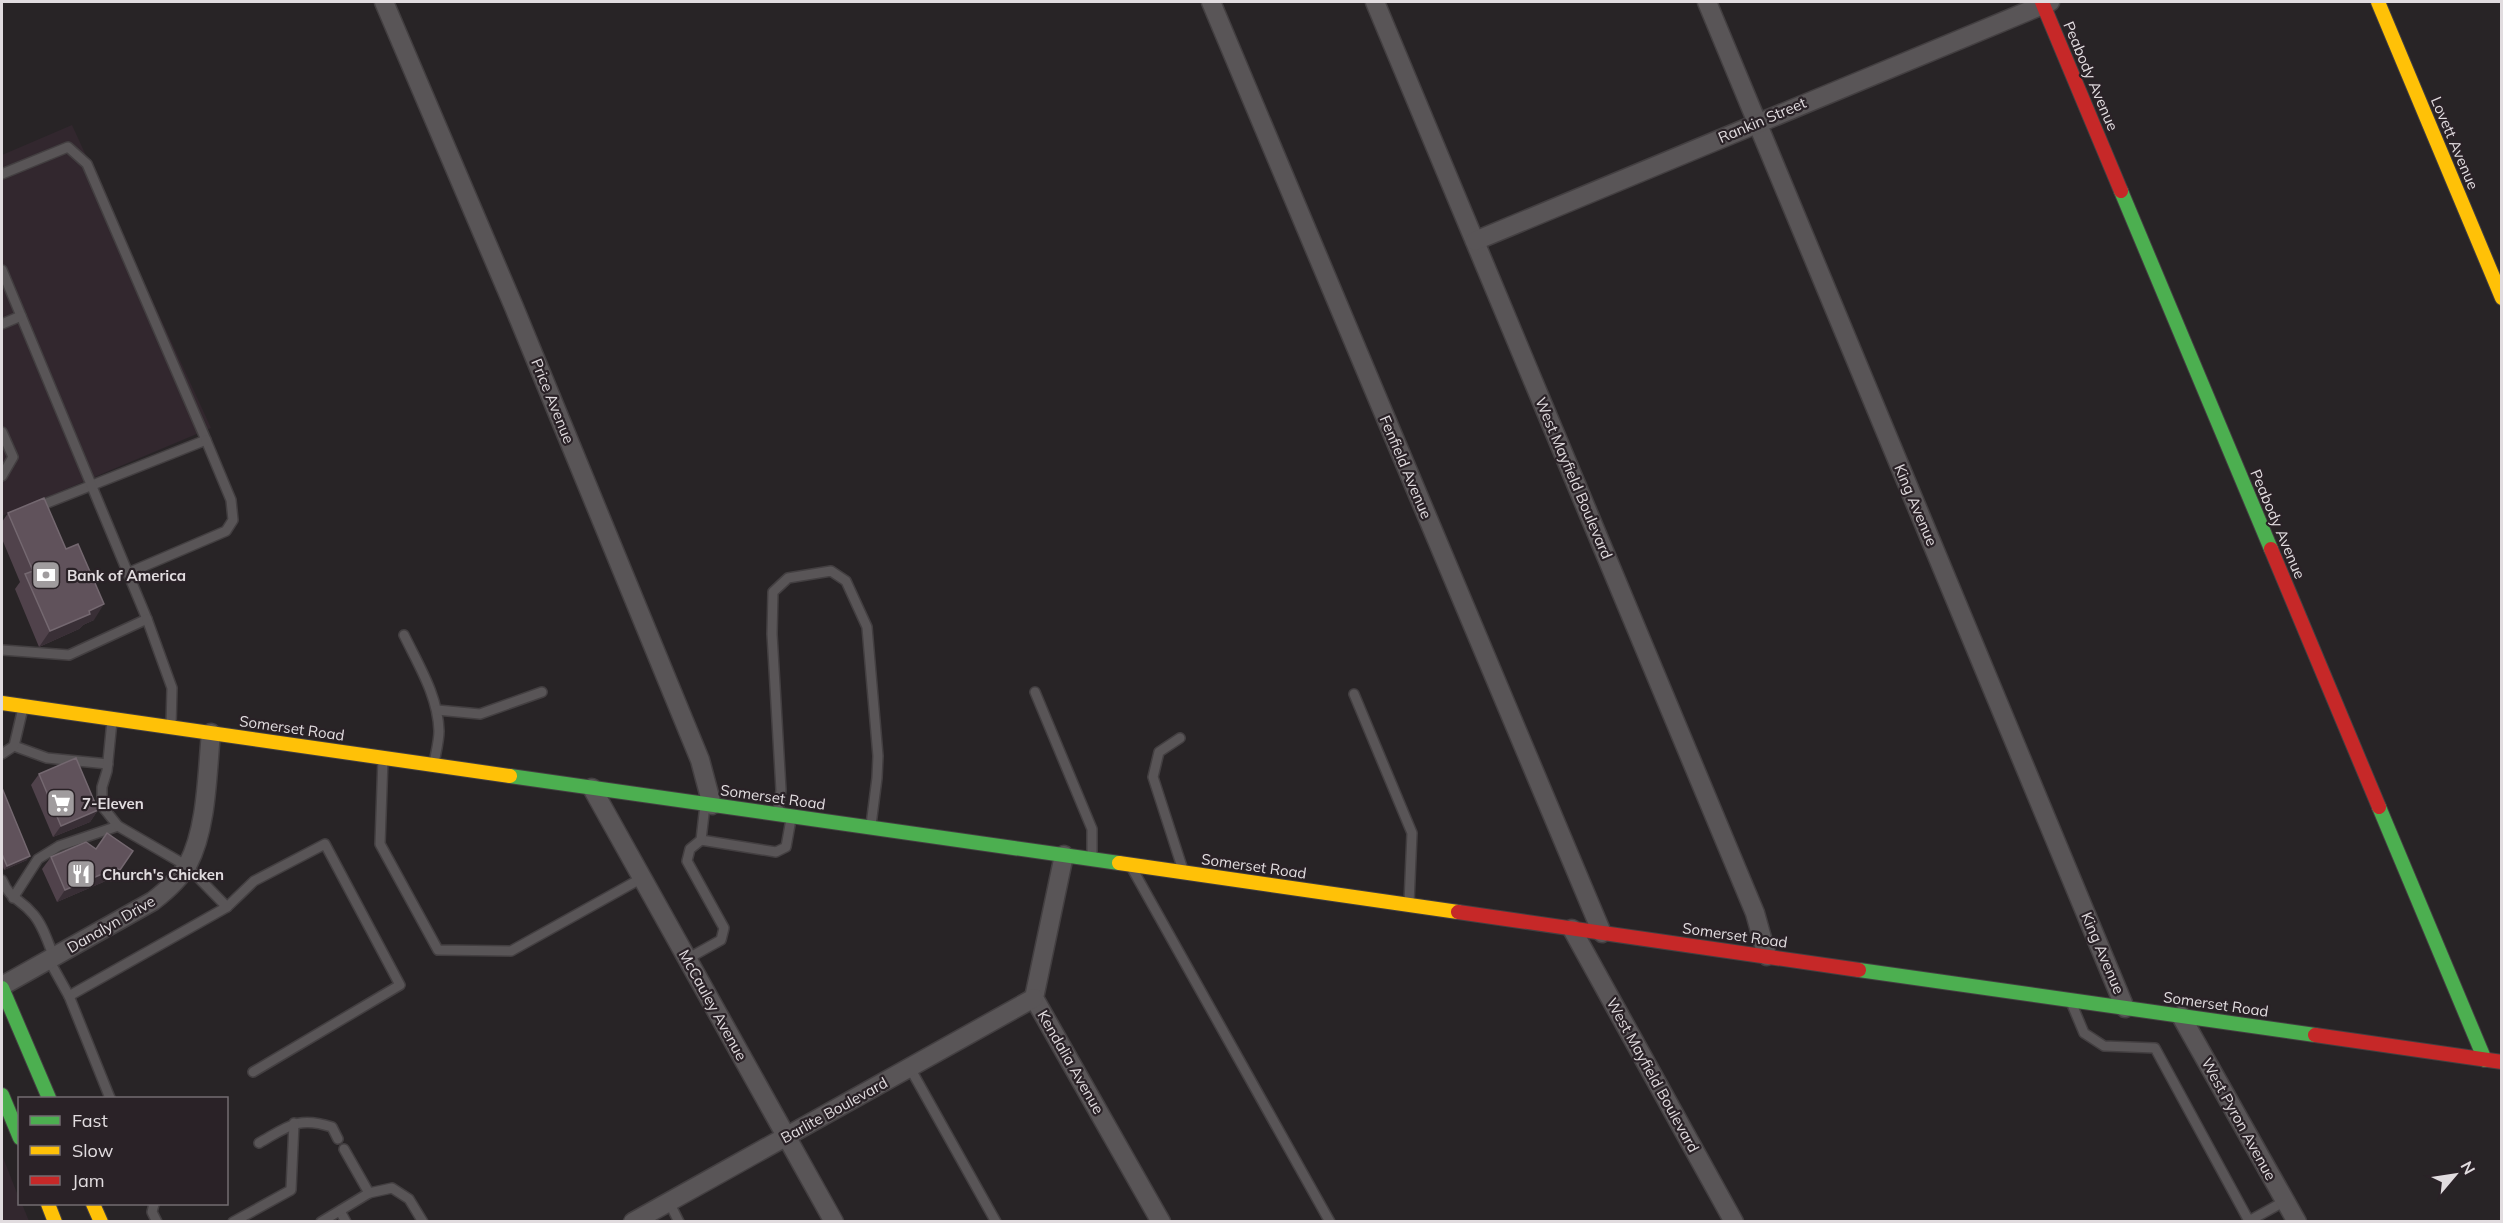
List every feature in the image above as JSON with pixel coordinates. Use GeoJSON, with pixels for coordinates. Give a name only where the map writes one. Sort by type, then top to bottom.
{"type":"FeatureCollection","features":[{"type":"Feature","properties":{"kind":"main road","name":"Lovett Avenue"},"geometry":{"type":"LineString","coordinates":[[2378,2],[2502,298]]}},
{"type":"Feature","properties":{"kind":"main road","name":"Peabody Avenue"},"geometry":{"type":"LineString","coordinates":[[2045,3],[2485,1060]]}},
{"type":"Feature","properties":{"kind":"main road","name":"Somerset Road"},"geometry":{"type":"LineString","coordinates":[[2,703],[2502,1062]]}},
{"type":"Feature","properties":{"kind":"main road"},"geometry":{"type":"LineString","coordinates":[[2,987],[49,1097]]}},
{"type":"Feature","properties":{"kind":"main road"},"geometry":{"type":"LineString","coordinates":[[3,1103],[18,1134]]}},
{"type":"Feature","properties":{"kind":"main road"},"geometry":{"type":"LineString","coordinates":[[49,1205],[55,1221]]}},
{"type":"Feature","properties":{"kind":"main road"},"geometry":{"type":"LineString","coordinates":[[94,1205],[101,1221]]}},
{"type":"Feature","properties":{"kind":"street","name":"Price Avenue"},"geometry":{"type":"LineString","coordinates":[[384,2],[514,307],[696,749],[709,804]]}},
{"type":"Feature","properties":{"kind":"street","name":"Fenfield Avenue"},"geometry":{"type":"LineString","coordinates":[[1211,2],[1602,933]]}},
{"type":"Feature","properties":{"kind":"street","name":"West Mayfield Boulevard"},"geometry":{"type":"LineString","coordinates":[[1375,2],[1750,902],[1767,957]]}},
{"type":"Feature","properties":{"kind":"street","name":"King Avenue"},"geometry":{"type":"LineString","coordinates":[[1707,2],[2125,1008]]}},
{"type":"Feature","properties":{"kind":"street","name":"Rankin Street"},"geometry":{"type":"LineString","coordinates":[[1475,241],[2045,3]]}},
{"type":"Feature","properties":{"kind":"street","name":"Danalyn Drive"},"geometry":{"type":"LineString","coordinates":[[2,987],[153,901],[169,889],[187,866],[201,828],[211,733]]}},
{"type":"Feature","properties":{"kind":"street","name":"McCauley Avenue"},"geometry":{"type":"LineString","coordinates":[[592,788],[834,1221]]}},
{"type":"Feature","properties":{"kind":"street","name":"Kendalia Avenue"},"geometry":{"type":"LineString","coordinates":[[1064,855],[1034,998],[1161,1221]]}},
{"type":"Feature","properties":{"kind":"street","name":"West Mayfield Boulevard"},"geometry":{"type":"LineString","coordinates":[[1572,928],[1734,1221]]}},
{"type":"Feature","properties":{"kind":"street","name":"Barlite Boulevard"},"geometry":{"type":"LineString","coordinates":[[633,1221],[1034,998]]}},
{"type":"Feature","properties":{"kind":"street","name":"West Pyron Avenue"},"geometry":{"type":"LineString","coordinates":[[2181,1016],[2297,1221]]}},
{"type":"Feature","properties":{"kind":"lane"},"geometry":{"type":"LineString","coordinates":[[2,174],[68,147],[87,164],[231,500],[233,520],[226,531],[128,573]]}},
{"type":"Feature","properties":{"kind":"lane"},"geometry":{"type":"LineString","coordinates":[[2,270],[147,619],[171,688],[171,727]]}},
{"type":"Feature","properties":{"kind":"lane"},"geometry":{"type":"LineString","coordinates":[[2,324],[21,316]]}},
{"type":"Feature","properties":{"kind":"lane"},"geometry":{"type":"LineString","coordinates":[[2,432],[13,457],[2,476]]}},
{"type":"Feature","properties":{"kind":"lane"},"geometry":{"type":"LineString","coordinates":[[31,509],[206,440]]}},
{"type":"Feature","properties":{"kind":"lane"},"geometry":{"type":"LineString","coordinates":[[701,840],[776,852],[786,847],[772,634],[773,592],[788,578],[831,571],[846,581],[867,627],[878,756],[878,778],[871,828]]}},
{"type":"Feature","properties":{"kind":"lane"},"geometry":{"type":"LineString","coordinates":[[2,650],[69,655],[147,619]]}},
{"type":"Feature","properties":{"kind":"lane"},"geometry":{"type":"LineString","coordinates":[[404,635],[437,710],[439,733],[434,765]]}},
{"type":"Feature","properties":{"kind":"lane"},"geometry":{"type":"LineString","coordinates":[[437,710],[480,714],[542,692]]}},
{"type":"Feature","properties":{"kind":"lane"},"geometry":{"type":"LineString","coordinates":[[1035,692],[1092,829],[1092,860]]}},
{"type":"Feature","properties":{"kind":"lane"},"geometry":{"type":"LineString","coordinates":[[1354,694],[1412,833],[1409,905]]}},
{"type":"Feature","properties":{"kind":"lane"},"geometry":{"type":"LineString","coordinates":[[2,754],[14,746],[23,706]]}},
{"type":"Feature","properties":{"kind":"lane"},"geometry":{"type":"LineString","coordinates":[[112,719],[108,764],[102,788],[102,806],[118,826],[187,866],[227,907]]}},
{"type":"Feature","properties":{"kind":"lane"},"geometry":{"type":"LineString","coordinates":[[1180,738],[1159,752],[1154,777],[1184,873]]}},
{"type":"Feature","properties":{"kind":"lane"},"geometry":{"type":"LineString","coordinates":[[14,746],[47,758],[108,764]]}},
{"type":"Feature","properties":{"kind":"lane"},"geometry":{"type":"LineString","coordinates":[[383,758],[380,844],[438,950],[511,951],[642,878]]}},
{"type":"Feature","properties":{"kind":"lane"},"geometry":{"type":"LineString","coordinates":[[687,959],[721,940],[724,928],[687,861],[690,849],[701,840],[709,804]]}},
{"type":"Feature","properties":{"kind":"lane"},"geometry":{"type":"LineString","coordinates":[[14,898],[38,860],[58,846],[118,826]]}},
{"type":"Feature","properties":{"kind":"lane"},"geometry":{"type":"LineString","coordinates":[[69,996],[227,907],[254,881],[325,844],[400,985],[253,1072]]}},
{"type":"Feature","properties":{"kind":"lane"},"geometry":{"type":"LineString","coordinates":[[1130,865],[1330,1221]]}},
{"type":"Feature","properties":{"kind":"lane"},"geometry":{"type":"LineString","coordinates":[[2,880],[4,891],[21,901],[35,915],[110,1097]]}},
{"type":"Feature","properties":{"kind":"lane"},"geometry":{"type":"LineString","coordinates":[[2070,1000],[2084,1033],[2104,1046],[2155,1048],[2249,1221],[2285,1201]]}},
{"type":"Feature","properties":{"kind":"lane"},"geometry":{"type":"LineString","coordinates":[[910,1068],[996,1221]]}},
{"type":"Feature","properties":{"kind":"lane"},"geometry":{"type":"LineString","coordinates":[[259,1143],[294,1123],[313,1121],[332,1127],[338,1139]]}},
{"type":"Feature","properties":{"kind":"lane"},"geometry":{"type":"LineString","coordinates":[[233,1221],[291,1190],[294,1123]]}},
{"type":"Feature","properties":{"kind":"lane"},"geometry":{"type":"LineString","coordinates":[[344,1149],[369,1193]]}},
{"type":"Feature","properties":{"kind":"lane"},"geometry":{"type":"LineString","coordinates":[[321,1221],[369,1193],[392,1188],[409,1199],[423,1221]]}},
{"type":"Feature","properties":{"kind":"lane"},"geometry":{"type":"LineString","coordinates":[[669,1202],[679,1221]]}},
{"type":"Feature","properties":{"kind":"lane"},"geometry":{"type":"LineString","coordinates":[[154,1205],[152,1212],[157,1221]]}},
{"type":"Feature","properties":{"kind":"lane"},"geometry":{"type":"LineString","coordinates":[[340,1211],[346,1221]]}},
{"type":"Feature","properties":{"kind":"shaded area"},"geometry":{"type":"Polygon","coordinates":[[[72,125],[211,428],[2,516],[2,155],[72,125]]]}},
{"type":"Feature","properties":{"kind":"shaded area"},"geometry":{"type":"Polygon","coordinates":[[[2,1155],[18,1195],[18,1205],[22,1205],[29,1221],[2,1221],[2,1155]]]}},
{"type":"Feature","properties":{"kind":"building","name":"Bank of America"},"geometry":{"type":"Polygon","coordinates":[[[44,498],[66,549],[78,544],[104,604],[89,611],[90,614],[50,631],[25,574],[33,571],[8,513],[44,498]]]}},
{"type":"Feature","properties":{"kind":"building","name":"7-Eleven"},"geometry":{"type":"Polygon","coordinates":[[[76,758],[98,810],[61,826],[39,774],[76,758]]]}},
{"type":"Feature","properties":{"kind":"building"},"geometry":{"type":"Polygon","coordinates":[[[2,788],[30,856],[7,866],[2,854],[2,788]]]}},
{"type":"Feature","properties":{"kind":"building","name":"Church's Chicken"},"geometry":{"type":"Polygon","coordinates":[[[107,833],[133,851],[120,870],[116,868],[65,890],[51,857],[86,842],[96,849],[107,833]]]}},
{"type":"Feature","properties":{"kind":"traffic: fast"},"geometry":{"type":"LineString","coordinates":[[2121,191],[2271,549]]}},
{"type":"Feature","properties":{"kind":"traffic: fast"},"geometry":{"type":"LineString","coordinates":[[510,776],[1119,863]]}},
{"type":"Feature","properties":{"kind":"traffic: fast"},"geometry":{"type":"LineString","coordinates":[[2379,807],[2485,1060]]}},
{"type":"Feature","properties":{"kind":"traffic: fast"},"geometry":{"type":"LineString","coordinates":[[1859,970],[2315,1035]]}},
{"type":"Feature","properties":{"kind":"traffic: fast"},"geometry":{"type":"LineString","coordinates":[[2,988],[49,1097]]}},
{"type":"Feature","properties":{"kind":"traffic: fast"},"geometry":{"type":"LineString","coordinates":[[2,1095],[18,1133]]}},
{"type":"Feature","properties":{"kind":"traffic: slow"},"geometry":{"type":"LineString","coordinates":[[2378,2],[2502,298]]}},
{"type":"Feature","properties":{"kind":"traffic: slow"},"geometry":{"type":"LineString","coordinates":[[2,703],[510,776]]}},
{"type":"Feature","properties":{"kind":"traffic: slow"},"geometry":{"type":"LineString","coordinates":[[1119,863],[1458,912]]}},
{"type":"Feature","properties":{"kind":"traffic: slow"},"geometry":{"type":"LineString","coordinates":[[48,1205],[55,1222]]}},
{"type":"Feature","properties":{"kind":"traffic: slow"},"geometry":{"type":"LineString","coordinates":[[93,1205],[101,1222]]}},
{"type":"Feature","properties":{"kind":"traffic: jam"},"geometry":{"type":"LineString","coordinates":[[2042,2],[2121,191]]}},
{"type":"Feature","properties":{"kind":"traffic: jam"},"geometry":{"type":"LineString","coordinates":[[2271,549],[2379,807]]}},
{"type":"Feature","properties":{"kind":"traffic: jam"},"geometry":{"type":"LineString","coordinates":[[1458,912],[1859,970]]}},
{"type":"Feature","properties":{"kind":"traffic: jam"},"geometry":{"type":"LineString","coordinates":[[2315,1035],[2502,1062]]}},
{"type":"Feature","properties":{"kind":"place","name":"Bank of America"},"geometry":{"type":"Point","coordinates":[46,575]}},
{"type":"Feature","properties":{"kind":"place","name":"7-Eleven"},"geometry":{"type":"Point","coordinates":[61,803]}},
{"type":"Feature","properties":{"kind":"place","name":"Church's Chicken"},"geometry":{"type":"Point","coordinates":[81,874]}}]}
